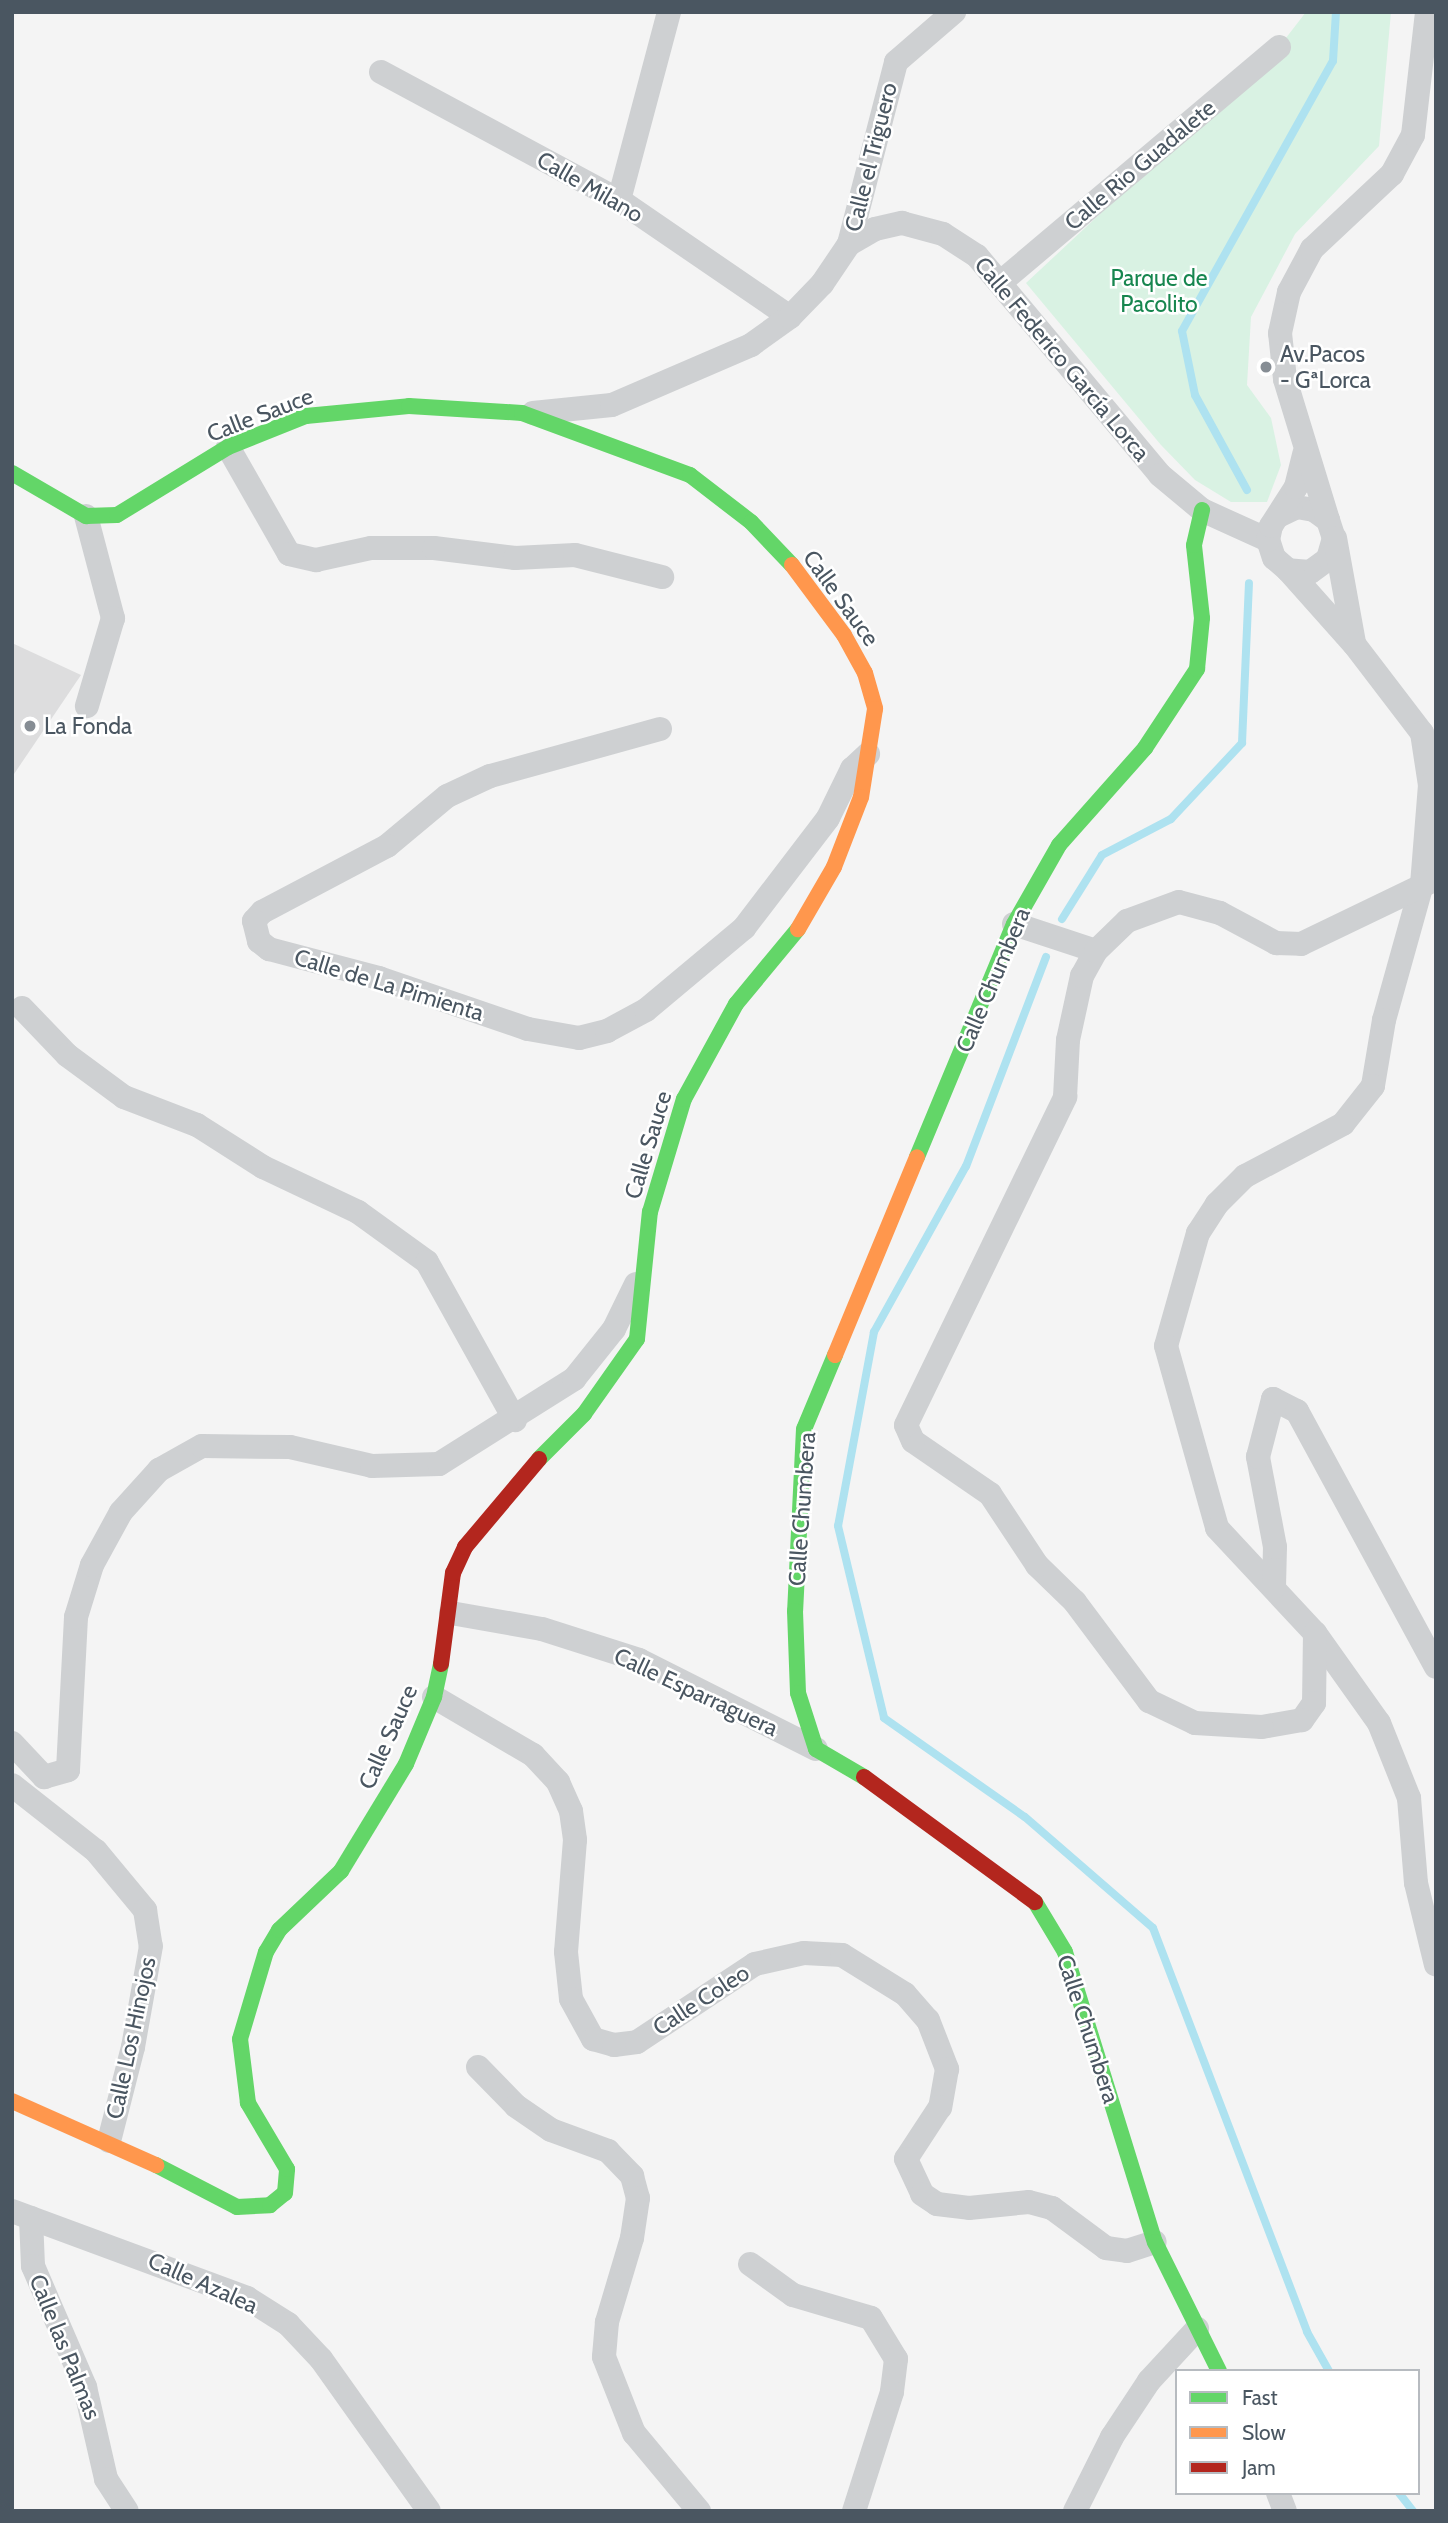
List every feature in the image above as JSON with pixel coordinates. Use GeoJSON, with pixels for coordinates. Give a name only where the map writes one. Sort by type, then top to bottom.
{"type":"FeatureCollection","features":[{"type":"Feature","properties":{"kind":"street"},"geometry":{"type":"LineString","coordinates":[[619,200],[669,12]]}},
{"type":"Feature","properties":{"kind":"street","name":"Calle el Triguero"},"geometry":{"type":"LineString","coordinates":[[849,244],[896,62],[954,12]]}},
{"type":"Feature","properties":{"kind":"street"},"geometry":{"type":"LineString","coordinates":[[1354,644],[1331,529],[1304,454],[1281,344],[1289,292],[1312,249],[1392,174],[1413,135],[1427,12]]}},
{"type":"Feature","properties":{"kind":"street","name":"Calle Rio Guadalete"},"geometry":{"type":"LineString","coordinates":[[1001,282],[1279,47]]}},
{"type":"Feature","properties":{"kind":"street","name":"Calle Milano"},"geometry":{"type":"LineString","coordinates":[[381,72],[619,200],[790,317]]}},
{"type":"Feature","properties":{"kind":"street","name":"Calle Federico García Lorca"},"geometry":{"type":"LineString","coordinates":[[523,414],[612,405],[654,391],[751,345],[790,317],[822,284],[849,244],[875,229],[902,223],[943,234],[977,256],[1160,475],[1202,510],[1268,540]]}},
{"type":"Feature","properties":{"kind":"street","name":"Calle Sauce"},"geometry":{"type":"LineString","coordinates":[[12,2101],[108,2141],[237,2207],[270,2205],[285,2193],[287,2169],[248,2103],[240,2071],[248,2006],[279,1930],[341,1871],[406,1764],[434,1697],[451,1613],[453,1573],[465,1547],[524,1473],[584,1414],[637,1339],[650,1212],[684,1099],[736,1004],[794,936],[834,867],[860,797],[869,754],[874,709],[865,673],[795,569],[751,522],[690,474],[523,414],[349,408],[306,416],[228,447],[117,515],[86,516]]}},
{"type":"Feature","properties":{"kind":"street"},"geometry":{"type":"LineString","coordinates":[[228,447],[289,554],[316,560],[371,548],[434,548],[515,558],[575,555],[662,577]]}},
{"type":"Feature","properties":{"kind":"street"},"geometry":{"type":"LineString","coordinates":[[1304,454],[1268,540],[1273,558],[1288,570],[1354,644],[1422,733],[1430,785],[1429,882],[1384,1020],[1373,1086],[1343,1124],[1245,1176],[1217,1204],[1198,1233],[1166,1346],[1217,1528],[1315,1633],[1380,1723],[1409,1798],[1416,1883],[1436,1965]]}},
{"type":"Feature","properties":{"kind":"street"},"geometry":{"type":"LineString","coordinates":[[12,472],[86,516],[113,618],[87,706]]}},
{"type":"Feature","properties":{"kind":"street"},"geometry":{"type":"LineString","coordinates":[[1280,514],[1305,508],[1331,529]]}},
{"type":"Feature","properties":{"kind":"street","name":"Calle Chumbera"},"geometry":{"type":"LineString","coordinates":[[1202,510],[1194,545],[1202,618],[1197,669],[1145,748],[1059,845],[1014,924],[804,1429],[797,1665],[803,1720],[816,1749],[880,1786],[1037,1903],[1065,1952],[1155,2242],[1218,2369]]}},
{"type":"Feature","properties":{"kind":"street"},"geometry":{"type":"LineString","coordinates":[[1288,570],[1310,572],[1328,559],[1331,529]]}},
{"type":"Feature","properties":{"kind":"street","name":"Calle de La Pimienta"},"geometry":{"type":"LineString","coordinates":[[660,729],[490,776],[447,796],[387,846],[262,912],[254,920],[259,941],[269,949],[379,978],[528,1028],[579,1038],[607,1031],[646,1010],[744,929],[828,818],[852,769],[869,754]]}},
{"type":"Feature","properties":{"kind":"street"},"geometry":{"type":"LineString","coordinates":[[1315,1633],[1314,1703],[1302,1720],[1262,1727],[1195,1723],[1149,1701],[1074,1602],[1037,1565],[989,1494],[913,1441],[906,1425],[1065,1097],[1068,1040],[1082,976],[1096,951],[1127,921],[1179,902],[1220,913],[1276,943],[1301,944],[1429,882]]}},
{"type":"Feature","properties":{"kind":"street"},"geometry":{"type":"LineString","coordinates":[[1014,924],[1096,951]]}},
{"type":"Feature","properties":{"kind":"street"},"geometry":{"type":"LineString","coordinates":[[22,1008],[67,1055],[124,1097],[197,1125],[263,1167],[358,1212],[427,1262],[514,1420]]}},
{"type":"Feature","properties":{"kind":"street"},"geometry":{"type":"LineString","coordinates":[[12,1743],[44,1777],[68,1770],[76,1617],[92,1565],[121,1512],[159,1470],[202,1446],[290,1447],[372,1466],[439,1464],[514,1420],[574,1380],[614,1329],[645,1265]]}},
{"type":"Feature","properties":{"kind":"street"},"geometry":{"type":"LineString","coordinates":[[1274,1587],[1275,1547],[1258,1457],[1273,1399],[1297,1412],[1436,1667]]}},
{"type":"Feature","properties":{"kind":"street","name":"Calle Esparraguera"},"geometry":{"type":"LineString","coordinates":[[451,1613],[542,1629],[639,1660],[816,1749]]}},
{"type":"Feature","properties":{"kind":"street","name":"Calle Coleo"},"geometry":{"type":"LineString","coordinates":[[434,1697],[533,1755],[558,1782],[571,1811],[575,1840],[566,1952],[571,1999],[593,2039],[614,2045],[637,2042],[755,1964],[804,1953],[842,1955],[905,1994],[928,2020],[947,2069],[940,2107],[906,2159],[922,2194],[937,2204],[969,2208],[1028,2202],[1052,2208],[1106,2248],[1127,2251],[1155,2242]]}},
{"type":"Feature","properties":{"kind":"street","name":"Calle Los Hinojos"},"geometry":{"type":"LineString","coordinates":[[12,1785],[96,1850],[145,1910],[151,1946],[134,2047],[108,2141]]}},
{"type":"Feature","properties":{"kind":"street"},"geometry":{"type":"LineString","coordinates":[[478,2067],[516,2106],[551,2130],[608,2151],[632,2176],[638,2198],[632,2238],[607,2322],[604,2357],[614,2391],[640,2442],[699,2511]]}},
{"type":"Feature","properties":{"kind":"street","name":"Calle las Palmas"},"geometry":{"type":"LineString","coordinates":[[21,2215],[33,2266],[85,2387],[106,2479],[127,2511]]}},
{"type":"Feature","properties":{"kind":"street","name":"Calle Azalea"},"geometry":{"type":"LineString","coordinates":[[21,2215],[247,2298],[288,2324],[321,2359],[429,2511]]}},
{"type":"Feature","properties":{"kind":"street"},"geometry":{"type":"LineString","coordinates":[[750,2264],[793,2295],[871,2318],[892,2347],[896,2359],[892,2392],[854,2511]]}},
{"type":"Feature","properties":{"kind":"street"},"geometry":{"type":"LineString","coordinates":[[1075,2511],[1112,2437],[1149,2381],[1197,2329]]}},
{"type":"Feature","properties":{"kind":"green space","name":"Parque de Pacolito"},"geometry":{"type":"Polygon","coordinates":[[[1306,12],[1391,12],[1379,146],[1295,234],[1251,317],[1247,385],[1271,418],[1281,465],[1267,502],[1231,502],[1195,480],[1161,445],[1026,283],[1279,47],[1306,12]]]}},
{"type":"Feature","properties":{"kind":"building","name":"La Fonda"},"geometry":{"type":"Polygon","coordinates":[[[12,643],[81,675],[12,777],[12,643]]]}},
{"type":"Feature","properties":{"kind":"waterway"},"geometry":{"type":"LineString","coordinates":[[1247,490],[1195,395],[1182,331],[1333,61],[1336,12]]}},
{"type":"Feature","properties":{"kind":"waterway"},"geometry":{"type":"LineString","coordinates":[[1062,919],[1102,855],[1171,819],[1242,743],[1249,583]]}},
{"type":"Feature","properties":{"kind":"waterway"},"geometry":{"type":"LineString","coordinates":[[1046,957],[966,1166],[874,1332],[838,1526],[884,1718],[1025,1817],[1153,1928],[1307,2332],[1328,2369]]}},
{"type":"Feature","properties":{"kind":"waterway"},"geometry":{"type":"LineString","coordinates":[[1401,2495],[1413,2511]]}},
{"type":"Feature","properties":{"kind":"traffic: fast"},"geometry":{"type":"LineString","coordinates":[[12,473],[86,516],[117,515],[228,447],[306,416],[409,406],[522,413],[690,475],[751,522],[792,565]]}},
{"type":"Feature","properties":{"kind":"traffic: fast"},"geometry":{"type":"LineString","coordinates":[[917,1157],[1014,924],[1059,845],[1145,748],[1197,669],[1202,618],[1194,545],[1202,510]]}},
{"type":"Feature","properties":{"kind":"traffic: fast"},"geometry":{"type":"LineString","coordinates":[[539,1459],[584,1414],[637,1339],[650,1212],[684,1099],[736,1004],[798,929]]}},
{"type":"Feature","properties":{"kind":"traffic: fast"},"geometry":{"type":"LineString","coordinates":[[835,1355],[804,1429],[795,1611],[798,1693],[816,1749],[864,1777]]}},
{"type":"Feature","properties":{"kind":"traffic: fast"},"geometry":{"type":"LineString","coordinates":[[156,2165],[237,2207],[270,2205],[285,2193],[287,2169],[248,2103],[240,2039],[266,1952],[279,1930],[341,1871],[406,1764],[434,1697],[441,1664]]}},
{"type":"Feature","properties":{"kind":"traffic: fast"},"geometry":{"type":"LineString","coordinates":[[1035,1902],[1065,1952],[1155,2242],[1218,2369]]}},
{"type":"Feature","properties":{"kind":"traffic: slow"},"geometry":{"type":"LineString","coordinates":[[792,565],[844,635],[865,673],[875,709],[861,797],[834,867],[798,929]]}},
{"type":"Feature","properties":{"kind":"traffic: slow"},"geometry":{"type":"LineString","coordinates":[[835,1355],[917,1157]]}},
{"type":"Feature","properties":{"kind":"traffic: slow"},"geometry":{"type":"LineString","coordinates":[[12,2101],[156,2165]]}},
{"type":"Feature","properties":{"kind":"traffic: jam"},"geometry":{"type":"LineString","coordinates":[[441,1664],[453,1573],[465,1547],[539,1459]]}},
{"type":"Feature","properties":{"kind":"traffic: jam"},"geometry":{"type":"LineString","coordinates":[[864,1777],[1035,1902]]}},
{"type":"Feature","properties":{"kind":"place","name":"Av.Pacos - GªLorca"},"geometry":{"type":"Point","coordinates":[1266,367]}},
{"type":"Feature","properties":{"kind":"place","name":"La Fonda"},"geometry":{"type":"Point","coordinates":[30,726]}}]}
